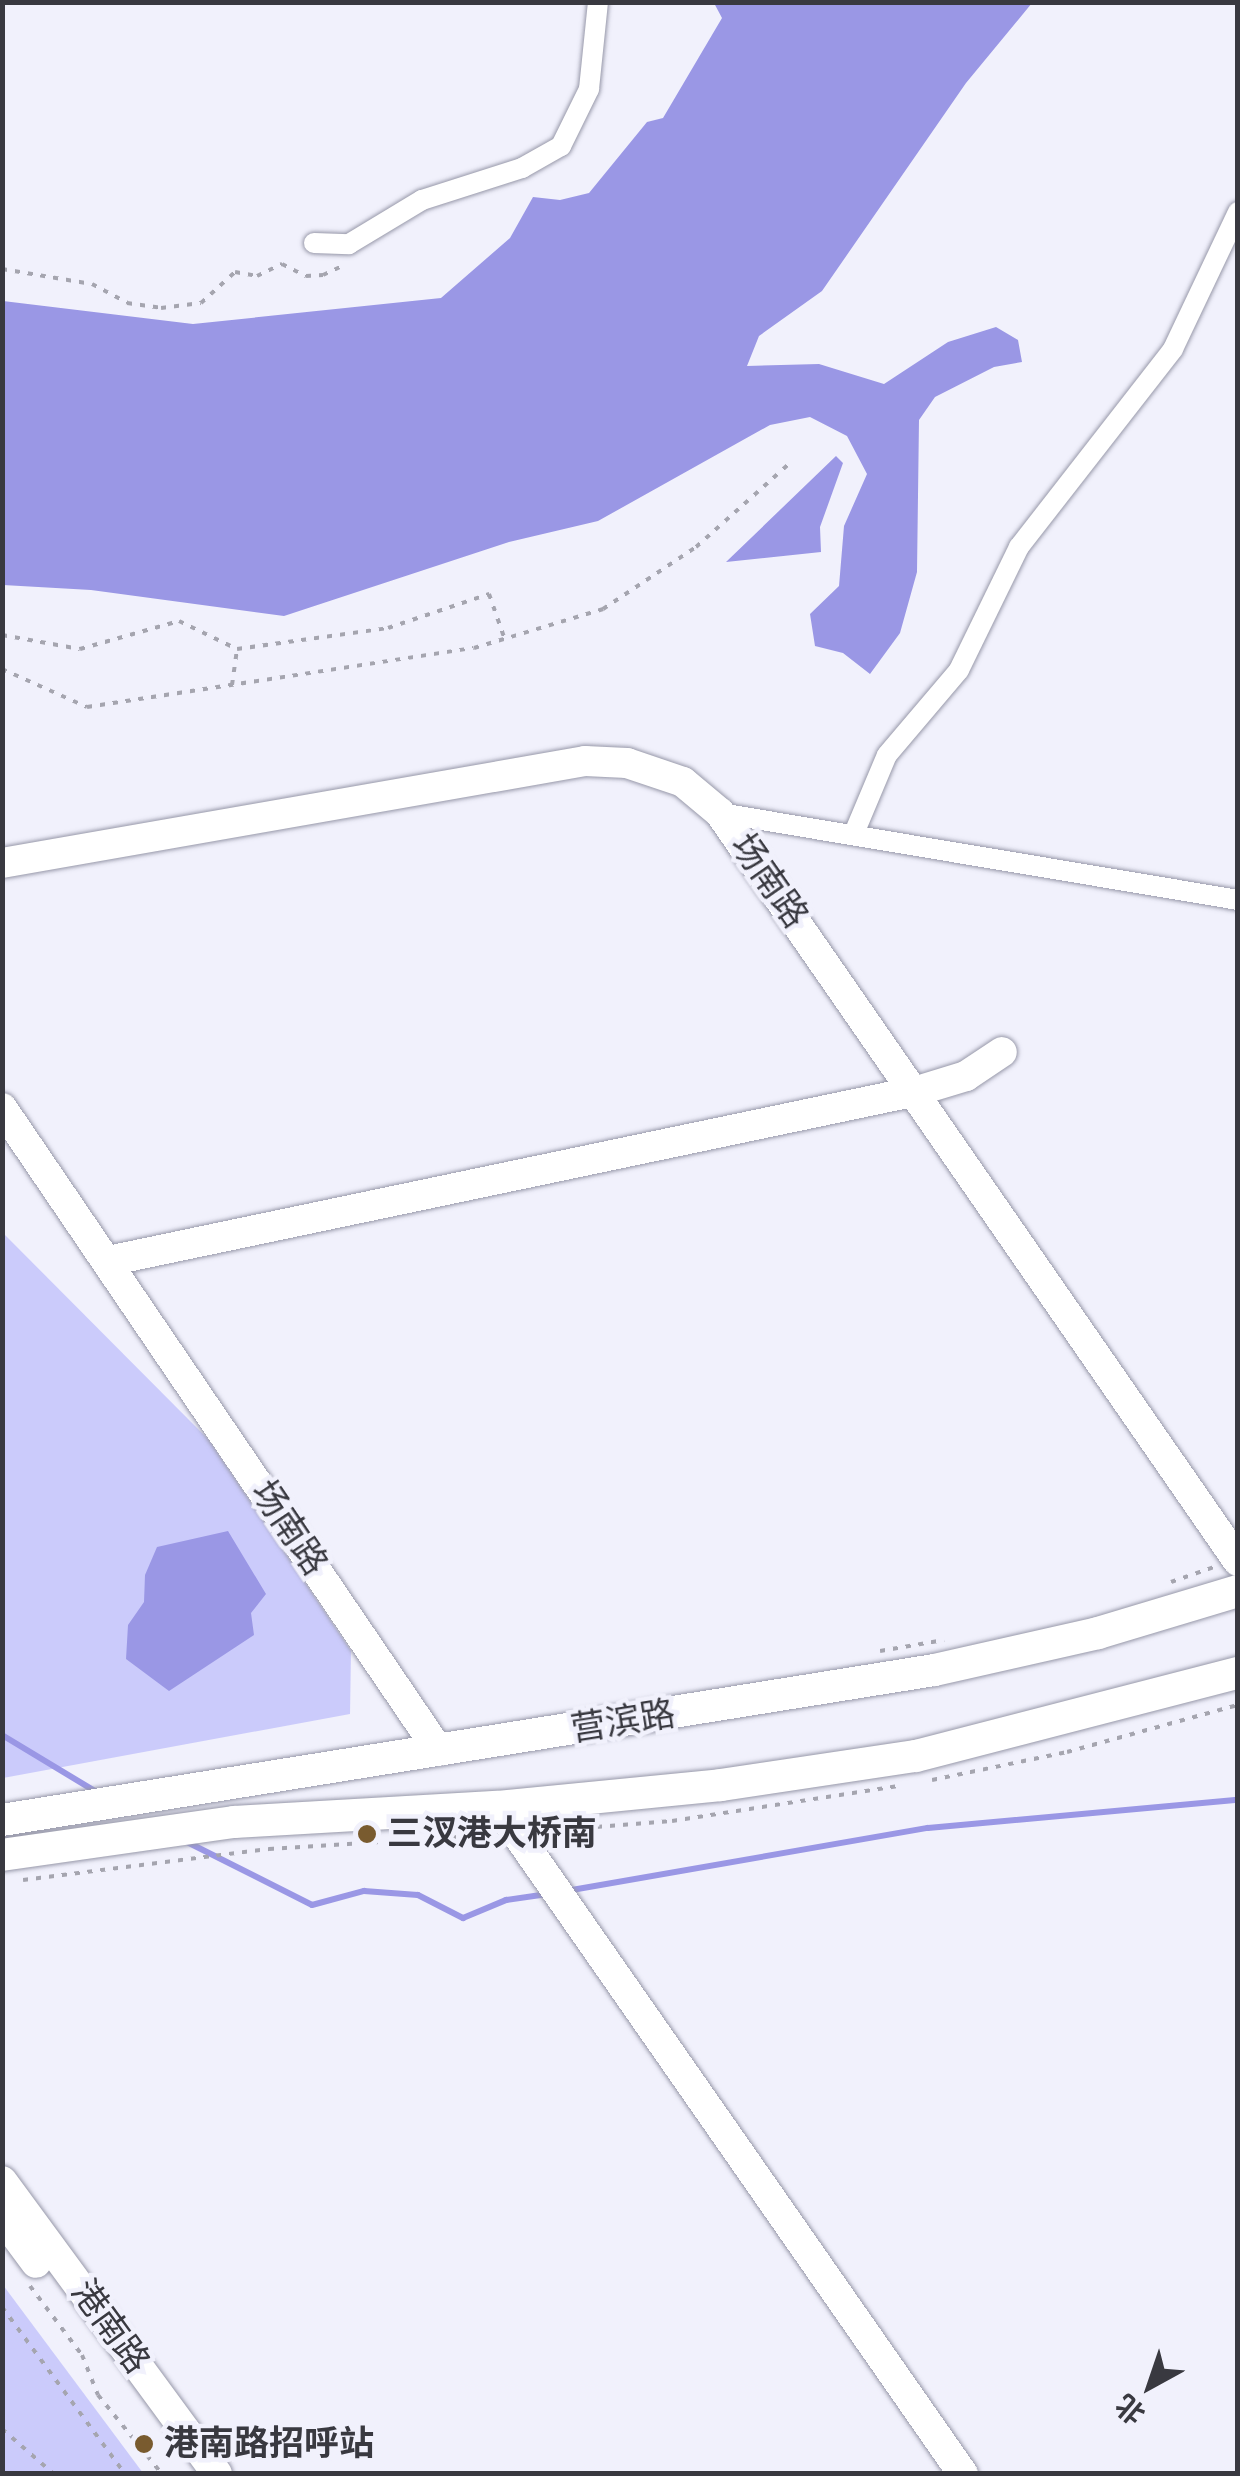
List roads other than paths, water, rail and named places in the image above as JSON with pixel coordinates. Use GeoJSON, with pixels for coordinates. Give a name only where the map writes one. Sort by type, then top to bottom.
{"type":"FeatureCollection","features":[{"type":"Feature","properties":{"kind":"main road","name":"营滨路"},"geometry":{"type":"LineString","coordinates":[[2,1820],[438,1750],[858,1669],[1067,1641],[1238,1592]]}},
{"type":"Feature","properties":{"kind":"main road","name":"营滨路"},"geometry":{"type":"LineString","coordinates":[[12,1868],[234,1822],[498,1808],[721,1785],[916,1756],[1238,1673]]}},
{"type":"Feature","properties":{"kind":"street"},"geometry":{"type":"LineString","coordinates":[[314,243],[349,244],[422,200],[522,168],[560,146],[589,89],[598,2]]}},
{"type":"Feature","properties":{"kind":"street"},"geometry":{"type":"LineString","coordinates":[[855,831],[887,755],[959,670],[1019,547],[1173,349],[1238,212]]}},
{"type":"Feature","properties":{"kind":"street","name":"场南路"},"geometry":{"type":"LineString","coordinates":[[2,864],[585,761],[627,763],[682,782],[720,812],[917,1091],[1237,1560]]}},
{"type":"Feature","properties":{"kind":"street"},"geometry":{"type":"LineString","coordinates":[[720,812],[855,831],[1238,900]]}},
{"type":"Feature","properties":{"kind":"street"},"geometry":{"type":"LineString","coordinates":[[108,1261],[917,1091],[966,1076],[1002,1052]]}},
{"type":"Feature","properties":{"kind":"street","name":"场南路"},"geometry":{"type":"LineString","coordinates":[[2,1108],[438,1750]]}},
{"type":"Feature","properties":{"kind":"street"},"geometry":{"type":"LineString","coordinates":[[498,1808],[963,2474]]}},
{"type":"Feature","properties":{"kind":"street","name":"港南路"},"geometry":{"type":"LineString","coordinates":[[2,2181],[217,2474]]}},
{"type":"Feature","properties":{"kind":"street","name":"港南路"},"geometry":{"type":"LineString","coordinates":[[2,2217],[192,2474]]}},
{"type":"Feature","properties":{"kind":"waterway"},"geometry":{"type":"LineString","coordinates":[[2,1735],[98,1793]]}},
{"type":"Feature","properties":{"kind":"waterway"},"geometry":{"type":"LineString","coordinates":[[566,1891],[928,1828],[1238,1800]]}},
{"type":"Feature","properties":{"kind":"waterway"},"geometry":{"type":"LineString","coordinates":[[183,1840],[312,1905],[364,1891],[418,1895],[463,1918],[506,1900],[548,1894]]}},
{"type":"Feature","properties":{"kind":"place","name":"三汊港大桥南"},"geometry":{"type":"Point","coordinates":[367,1834]}},
{"type":"Feature","properties":{"kind":"place","name":"港南路招呼站"},"geometry":{"type":"Point","coordinates":[144,2444]}}]}
